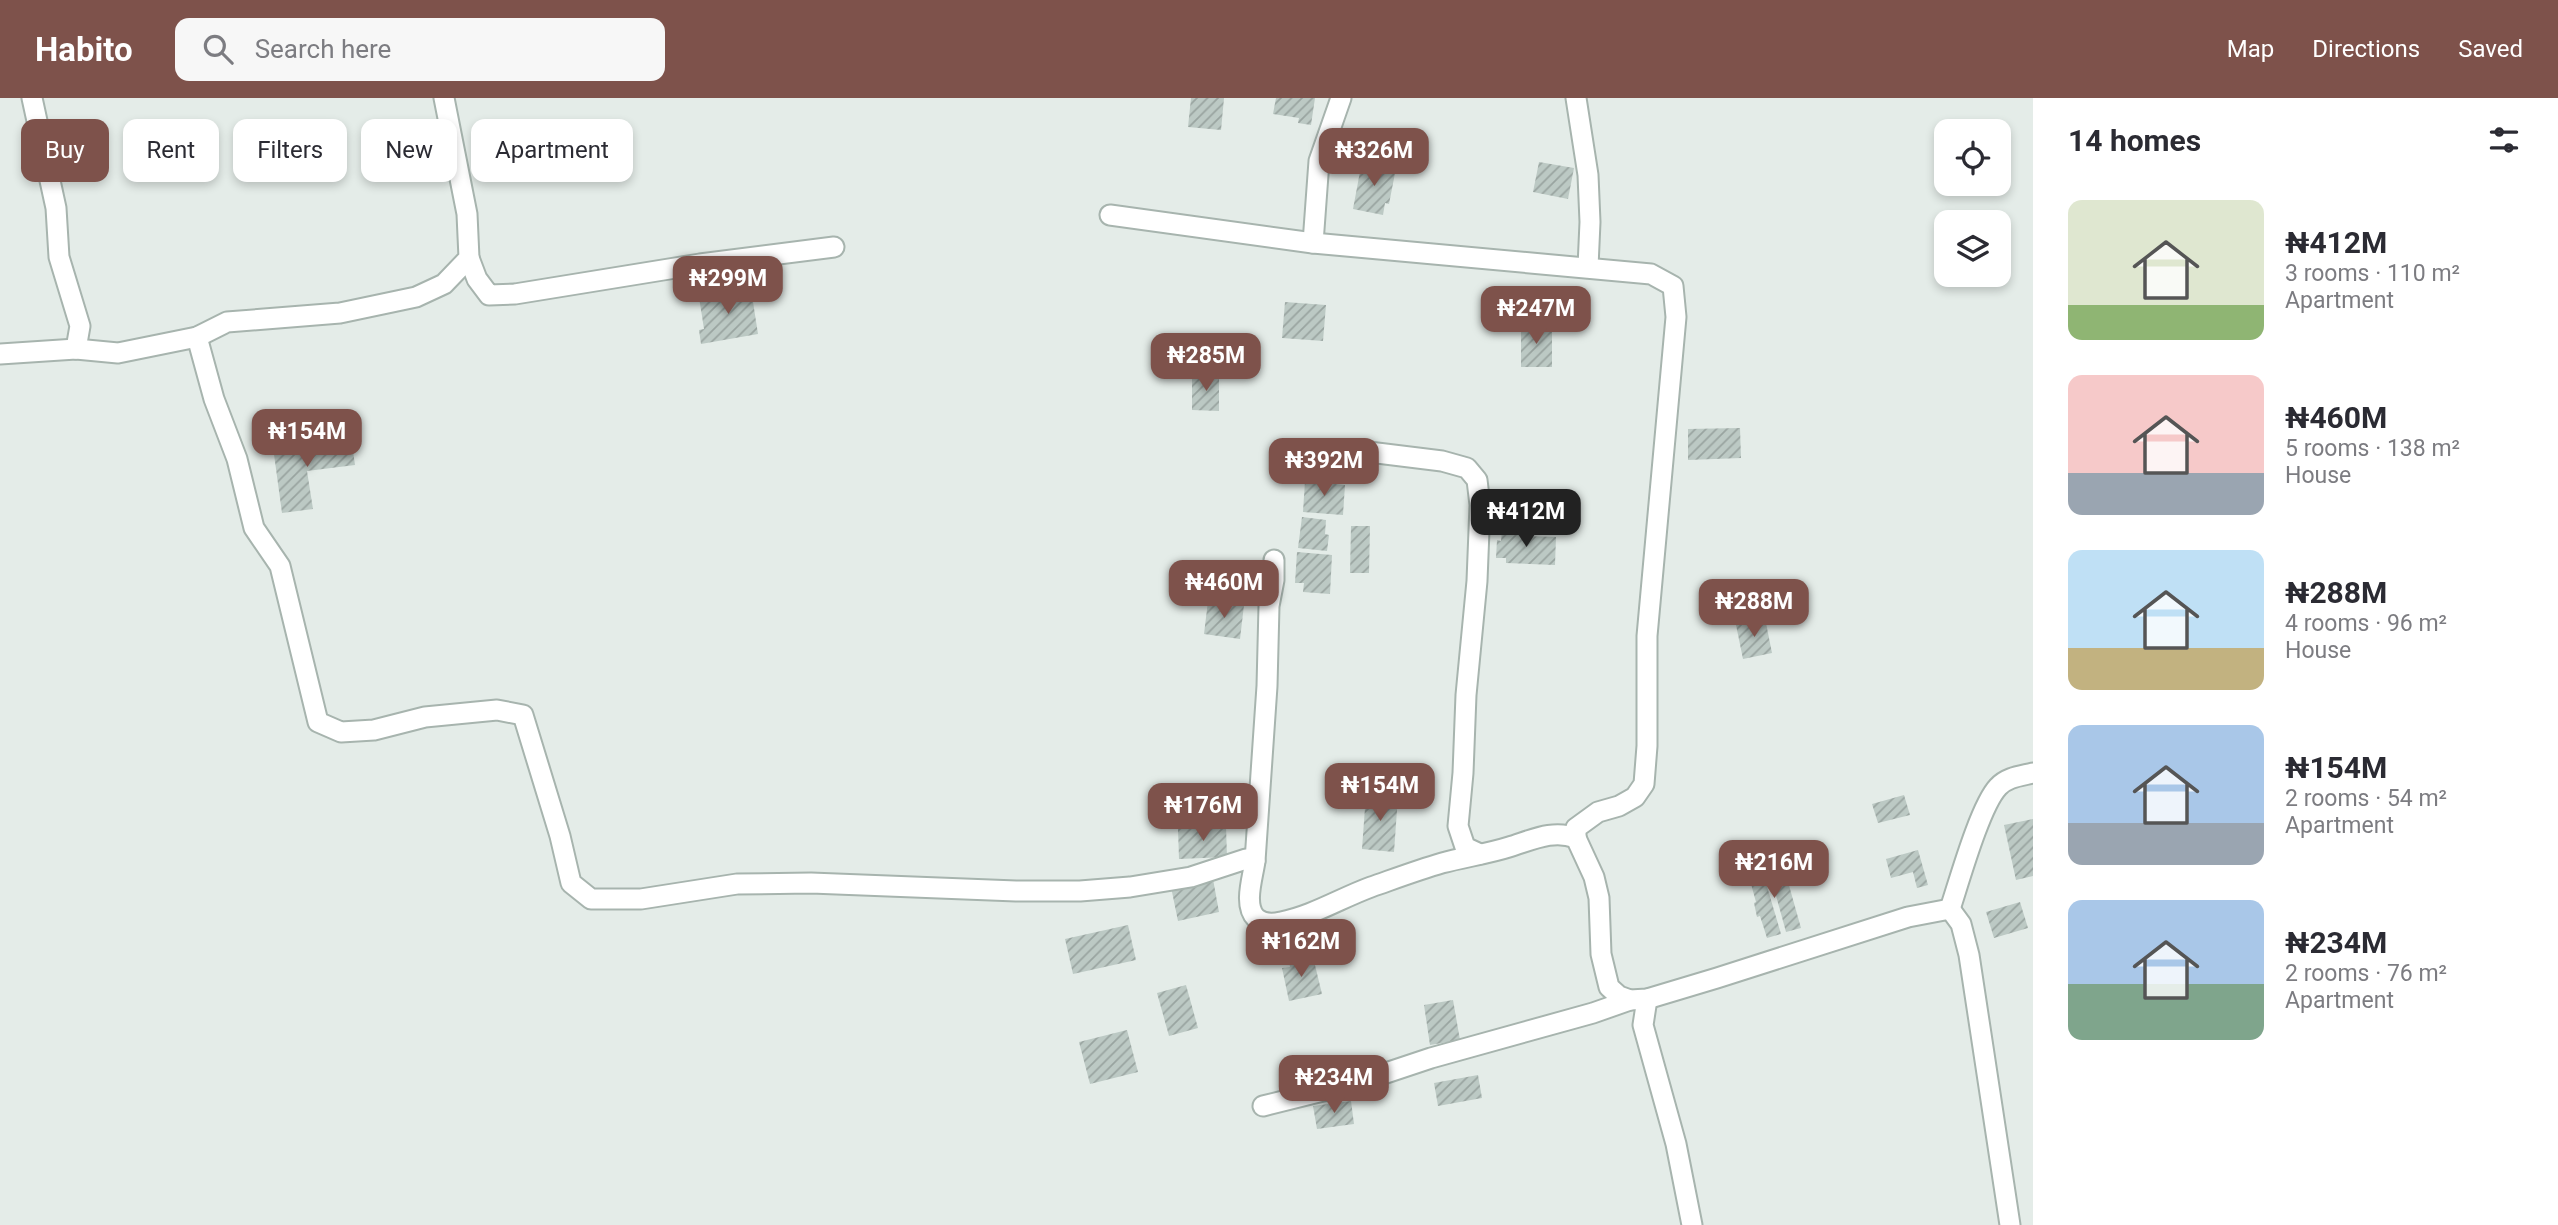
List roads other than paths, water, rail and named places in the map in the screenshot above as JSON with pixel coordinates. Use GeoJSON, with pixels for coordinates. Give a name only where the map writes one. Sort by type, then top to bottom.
{"type":"FeatureCollection","features":[{"type":"Feature","properties":{"kind":"street"},"geometry":{"type":"LineString","coordinates":[[32,98],[57,208],[59,257],[80,326],[76,349]]}},
{"type":"Feature","properties":{"kind":"street"},"geometry":{"type":"LineString","coordinates":[[444,98],[467,214],[469,258],[477,279],[489,295],[515,294],[701,264],[834,247]]}},
{"type":"Feature","properties":{"kind":"street"},"geometry":{"type":"LineString","coordinates":[[1313,243],[1318,161],[1341,98]]}},
{"type":"Feature","properties":{"kind":"street"},"geometry":{"type":"LineString","coordinates":[[1576,98],[1588,175],[1588,267]]}},
{"type":"Feature","properties":{"kind":"street"},"geometry":{"type":"LineString","coordinates":[[1110,215],[1313,243],[1651,274],[1673,286],[1676,317],[1647,636],[1647,746],[1644,784],[1635,797],[1619,806],[1598,812],[1576,828],[1576,838],[1594,877],[1599,898],[1601,954],[1609,987],[1619,996],[1639,999]]}},
{"type":"Feature","properties":{"kind":"street"},"geometry":{"type":"LineString","coordinates":[[0,354],[76,349],[118,354],[197,337],[227,323],[341,313],[416,297],[444,284],[469,258]]}},
{"type":"Feature","properties":{"kind":"street"},"geometry":{"type":"LineString","coordinates":[[197,337],[214,399],[237,459],[254,527],[280,566],[318,722],[341,732],[374,730],[425,718],[497,710],[523,715],[560,836],[571,883],[591,899],[641,899],[737,884],[811,883],[1080,891],[1130,887],[1191,877],[1246,859],[1255,861]]}},
{"type":"Feature","properties":{"kind":"street"},"geometry":{"type":"LineString","coordinates":[[1368,452],[1443,461],[1467,468],[1477,480],[1480,505],[1477,582],[1466,695],[1458,826],[1465,847],[1480,854]]}},
{"type":"Feature","properties":{"kind":"street"},"geometry":{"type":"LineString","coordinates":[[1275,560],[1269,606],[1267,686],[1255,861],[1250,891],[1251,911],[1258,919],[1268,924],[1283,922],[1440,864],[1544,835],[1564,833],[1576,838]]}},
{"type":"Feature","properties":{"kind":"street"},"geometry":{"type":"LineString","coordinates":[[1950,909],[1975,836],[1998,787],[2012,778],[2033,773]]}},
{"type":"Feature","properties":{"kind":"street"},"geometry":{"type":"LineString","coordinates":[[1263,1106],[1359,1083],[1431,1058],[1844,939],[1908,916],[1950,909]]}},
{"type":"Feature","properties":{"kind":"street"},"geometry":{"type":"LineString","coordinates":[[1950,909],[1961,925],[1969,955],[2010,1225]]}},
{"type":"Feature","properties":{"kind":"street"},"geometry":{"type":"LineString","coordinates":[[1639,999],[1643,1025],[1676,1144],[1692,1225]]}}]}
